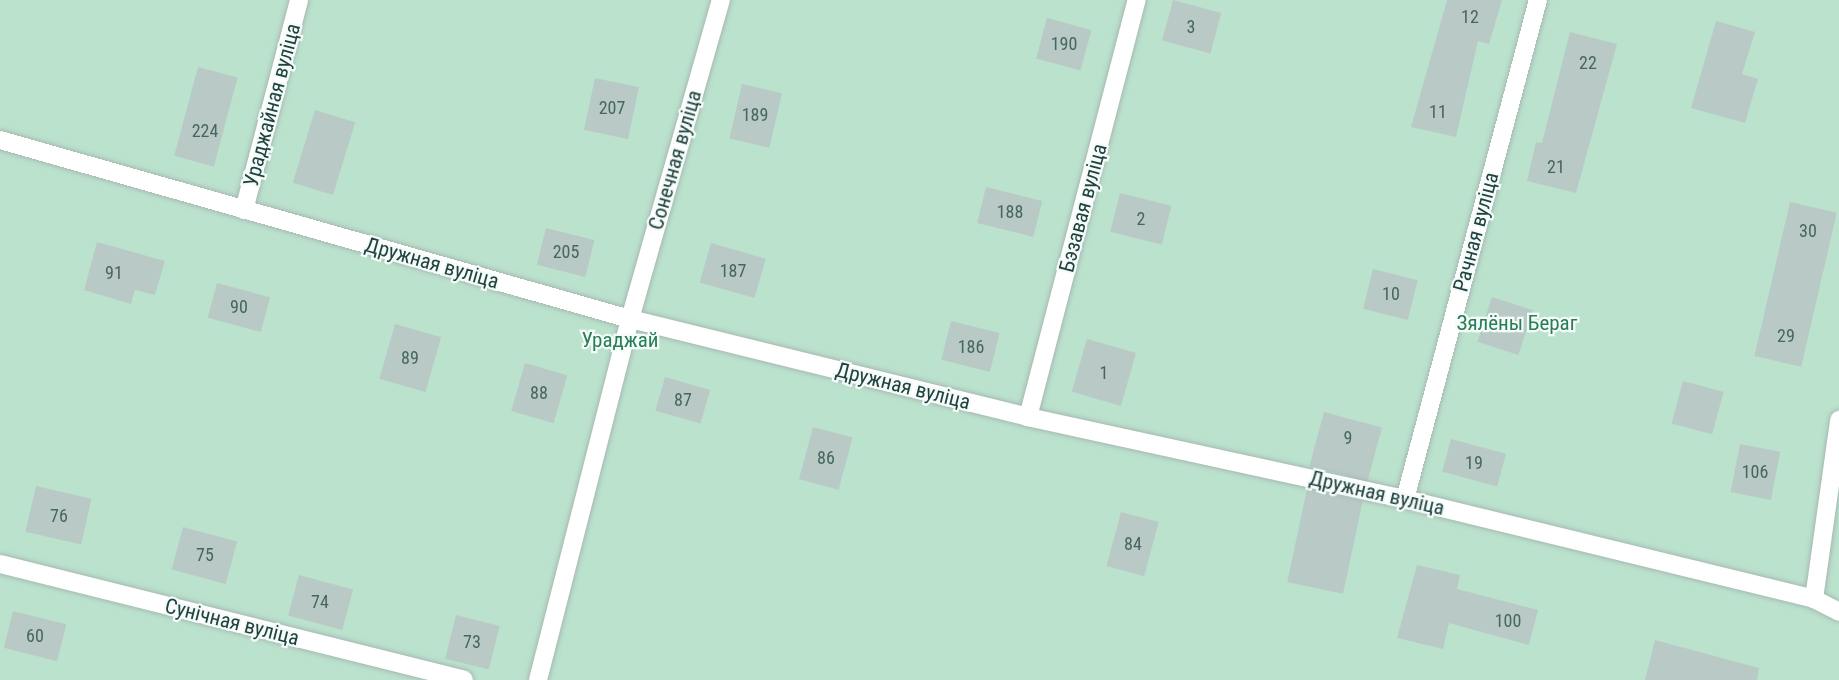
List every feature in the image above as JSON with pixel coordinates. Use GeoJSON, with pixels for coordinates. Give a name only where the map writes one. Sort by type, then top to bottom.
{"type":"FeatureCollection","features":[{"type":"Feature","properties":{"kind":"street","name":"Ураджайная вуліца"},"geometry":{"type":"LineString","coordinates":[[244,210],[299,0]]}},
{"type":"Feature","properties":{"kind":"street","name":"Сонечная вуліца"},"geometry":{"type":"LineString","coordinates":[[538,680],[630,320],[721,0]]}},
{"type":"Feature","properties":{"kind":"street","name":"Бэзавая вуліца"},"geometry":{"type":"LineString","coordinates":[[1028,417],[1137,0]]}},
{"type":"Feature","properties":{"kind":"street","name":"Рачная вуліца"},"geometry":{"type":"LineString","coordinates":[[1405,499],[1539,0]]}},
{"type":"Feature","properties":{"kind":"street","name":"Дружная вуліца"},"geometry":{"type":"LineString","coordinates":[[0,140],[630,320],[1028,417],[1405,499],[1814,599],[1839,612]]}},
{"type":"Feature","properties":{"kind":"street"},"geometry":{"type":"LineString","coordinates":[[1814,599],[1839,420]]}},
{"type":"Feature","properties":{"kind":"street","name":"Сунічная вуліца"},"geometry":{"type":"LineString","coordinates":[[0,564],[464,680]]}},
{"type":"Feature","properties":{"kind":"green space","name":"Ураджай"},"geometry":{"type":"Polygon","coordinates":[[[0,0],[1839,0],[1839,680],[0,680],[0,0]]]}},
{"type":"Feature","properties":{"kind":"building"},"geometry":{"type":"Polygon","coordinates":[[[1173,0],[1221,13],[1210,54],[1162,41],[1173,0]]]}},
{"type":"Feature","properties":{"kind":"building"},"geometry":{"type":"Polygon","coordinates":[[[1447,0],[1502,0],[1489,44],[1478,41],[1456,137],[1411,127],[1447,0]]]}},
{"type":"Feature","properties":{"kind":"building"},"geometry":{"type":"Polygon","coordinates":[[[1047,18],[1091,30],[1081,70],[1036,59],[1047,18]]]}},
{"type":"Feature","properties":{"kind":"building"},"geometry":{"type":"Polygon","coordinates":[[[1716,21],[1755,32],[1742,74],[1758,79],[1745,123],[1691,108],[1716,21]]]}},
{"type":"Feature","properties":{"kind":"building"},"geometry":{"type":"Polygon","coordinates":[[[1570,32],[1617,44],[1576,193],[1527,181],[1536,142],[1542,143],[1570,32]]]}},
{"type":"Feature","properties":{"kind":"building"},"geometry":{"type":"Polygon","coordinates":[[[198,67],[238,78],[214,166],[174,156],[198,67]]]}},
{"type":"Feature","properties":{"kind":"building"},"geometry":{"type":"Polygon","coordinates":[[[595,78],[639,87],[628,139],[584,130],[595,78]]]}},
{"type":"Feature","properties":{"kind":"building"},"geometry":{"type":"Polygon","coordinates":[[[742,84],[782,93],[769,148],[729,139],[742,84]]]}},
{"type":"Feature","properties":{"kind":"building"},"geometry":{"type":"Polygon","coordinates":[[[315,110],[355,122],[333,195],[293,183],[315,110]]]}},
{"type":"Feature","properties":{"kind":"building"},"geometry":{"type":"Polygon","coordinates":[[[986,187],[1042,201],[1033,237],[977,223],[986,187]]]}},
{"type":"Feature","properties":{"kind":"building"},"geometry":{"type":"Polygon","coordinates":[[[1120,193],[1171,206],[1162,245],[1110,232],[1120,193]]]}},
{"type":"Feature","properties":{"kind":"building"},"geometry":{"type":"Polygon","coordinates":[[[1790,202],[1837,213],[1801,367],[1754,356],[1790,202]]]}},
{"type":"Feature","properties":{"kind":"building"},"geometry":{"type":"Polygon","coordinates":[[[546,228],[595,240],[585,277],[537,265],[546,228]]]}},
{"type":"Feature","properties":{"kind":"building"},"geometry":{"type":"Polygon","coordinates":[[[97,242],[165,261],[155,295],[135,290],[131,304],[84,290],[97,242]]]}},
{"type":"Feature","properties":{"kind":"building"},"geometry":{"type":"Polygon","coordinates":[[[711,243],[766,259],[754,298],[700,282],[711,243]]]}},
{"type":"Feature","properties":{"kind":"building"},"geometry":{"type":"Polygon","coordinates":[[[1373,269],[1418,280],[1408,320],[1363,309],[1373,269]]]}},
{"type":"Feature","properties":{"kind":"building"},"geometry":{"type":"Polygon","coordinates":[[[217,283],[270,297],[261,332],[208,318],[217,283]]]}},
{"type":"Feature","properties":{"kind":"building"},"geometry":{"type":"Polygon","coordinates":[[[1492,297],[1533,310],[1518,355],[1477,342],[1492,297]]]}},
{"type":"Feature","properties":{"kind":"building"},"geometry":{"type":"Polygon","coordinates":[[[951,321],[1000,333],[990,372],[941,360],[951,321]]]}},
{"type":"Feature","properties":{"kind":"building"},"geometry":{"type":"Polygon","coordinates":[[[395,324],[441,337],[425,392],[379,379],[395,324]]]}},
{"type":"Feature","properties":{"kind":"building"},"geometry":{"type":"Polygon","coordinates":[[[1087,339],[1136,353],[1121,406],[1072,392],[1087,339]]]}},
{"type":"Feature","properties":{"kind":"building"},"geometry":{"type":"Polygon","coordinates":[[[525,363],[567,375],[554,423],[511,411],[525,363]]]}},
{"type":"Feature","properties":{"kind":"building"},"geometry":{"type":"Polygon","coordinates":[[[665,377],[710,390],[701,424],[655,411],[665,377]]]}},
{"type":"Feature","properties":{"kind":"building"},"geometry":{"type":"Polygon","coordinates":[[[1683,381],[1724,392],[1712,434],[1672,424],[1683,381]]]}},
{"type":"Feature","properties":{"kind":"building"},"geometry":{"type":"Polygon","coordinates":[[[1324,412],[1382,428],[1367,482],[1310,466],[1324,412]]]}},
{"type":"Feature","properties":{"kind":"building"},"geometry":{"type":"Polygon","coordinates":[[[813,427],[853,438],[839,490],[799,479],[813,427]]]}},
{"type":"Feature","properties":{"kind":"building"},"geometry":{"type":"Polygon","coordinates":[[[1451,439],[1506,454],[1497,487],[1442,472],[1451,439]]]}},
{"type":"Feature","properties":{"kind":"building"},"geometry":{"type":"Polygon","coordinates":[[[1740,444],[1780,452],[1771,500],[1731,492],[1740,444]]]}},
{"type":"Feature","properties":{"kind":"building"},"geometry":{"type":"Polygon","coordinates":[[[36,486],[92,499],[81,545],[25,532],[36,486]]]}},
{"type":"Feature","properties":{"kind":"building"},"geometry":{"type":"Polygon","coordinates":[[[1307,489],[1363,501],[1343,594],[1287,582],[1307,489]]]}},
{"type":"Feature","properties":{"kind":"building"},"geometry":{"type":"Polygon","coordinates":[[[1121,512],[1159,522],[1144,576],[1107,566],[1121,512]]]}},
{"type":"Feature","properties":{"kind":"building"},"geometry":{"type":"Polygon","coordinates":[[[183,527],[237,541],[226,584],[172,570],[183,527]]]}},
{"type":"Feature","properties":{"kind":"building"},"geometry":{"type":"Polygon","coordinates":[[[1417,565],[1460,575],[1457,589],[1538,610],[1529,645],[1449,623],[1443,649],[1397,638],[1417,565]]]}},
{"type":"Feature","properties":{"kind":"building"},"geometry":{"type":"Polygon","coordinates":[[[299,575],[353,589],[342,630],[288,616],[299,575]]]}},
{"type":"Feature","properties":{"kind":"building"},"geometry":{"type":"Polygon","coordinates":[[[13,611],[66,624],[57,661],[4,648],[13,611]]]}},
{"type":"Feature","properties":{"kind":"building"},"geometry":{"type":"Polygon","coordinates":[[[456,615],[500,626],[489,670],[445,659],[456,615]]]}},
{"type":"Feature","properties":{"kind":"building"},"geometry":{"type":"Polygon","coordinates":[[[1655,640],[1759,668],[1757,680],[1645,680],[1655,640]]]}},
{"type":"Feature","properties":{"kind":"park label","name":"Зялёны Бераг"},"geometry":{"type":"Point","coordinates":[1517,323]}}]}
